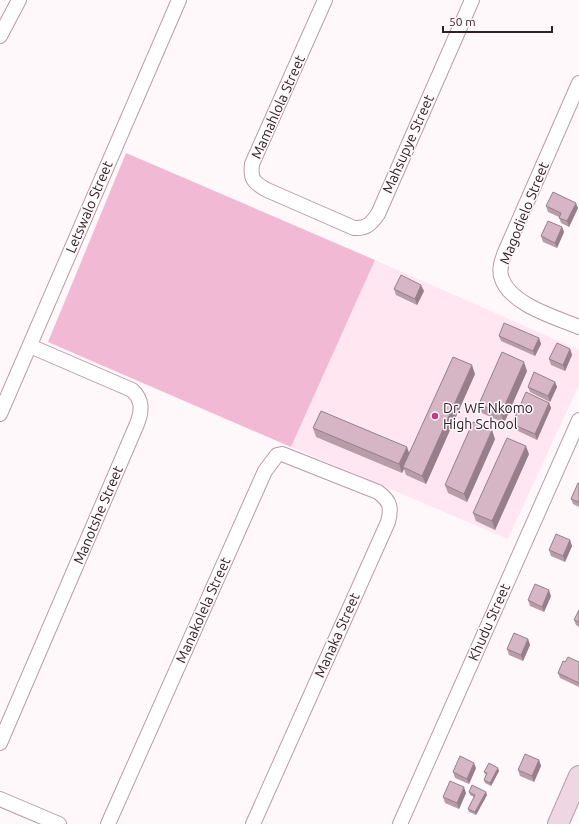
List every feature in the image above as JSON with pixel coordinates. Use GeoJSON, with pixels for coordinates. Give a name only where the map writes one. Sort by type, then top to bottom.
{"type":"FeatureCollection","features":[{"type":"Feature","properties":{"kind":"street"},"geometry":{"type":"LineString","coordinates":[[0,36],[19,0]]}},
{"type":"Feature","properties":{"kind":"street","name":"Letswalo Street"},"geometry":{"type":"LineString","coordinates":[[0,414],[179,0]]}},
{"type":"Feature","properties":{"kind":"street","name":"Mamahlola Street"},"geometry":{"type":"LineString","coordinates":[[307,208],[261,187],[252,178],[251,171],[252,164],[325,0]]}},
{"type":"Feature","properties":{"kind":"street","name":"Mahsupye Street"},"geometry":{"type":"LineString","coordinates":[[307,208],[354,228],[361,229],[367,227],[373,222],[378,214],[472,0]]}},
{"type":"Feature","properties":{"kind":"street","name":"Magodielo Street"},"geometry":{"type":"LineString","coordinates":[[579,83],[501,264],[501,276],[505,286],[513,295],[535,308],[579,327]]}},
{"type":"Feature","properties":{"kind":"street","name":"Manotshe Street"},"geometry":{"type":"LineString","coordinates":[[0,743],[138,424],[141,408],[137,394],[132,390],[30,346]]}},
{"type":"Feature","properties":{"kind":"street","name":"Khudu Street"},"geometry":{"type":"LineString","coordinates":[[400,824],[579,420]]}},
{"type":"Feature","properties":{"kind":"street","name":"Manakolela Street"},"geometry":{"type":"LineString","coordinates":[[108,824],[269,464],[277,455],[282,454],[335,474]]}},
{"type":"Feature","properties":{"kind":"street","name":"Manaka Street"},"geometry":{"type":"LineString","coordinates":[[253,824],[388,522],[390,514],[388,501],[378,492],[335,474]]}},
{"type":"Feature","properties":{"kind":"street"},"geometry":{"type":"LineString","coordinates":[[558,824],[579,776]]}},
{"type":"Feature","properties":{"kind":"street"},"geometry":{"type":"LineString","coordinates":[[0,799],[59,824]]}},
{"type":"Feature","properties":{"kind":"shaded area"},"geometry":{"type":"Polygon","coordinates":[[[126,153],[375,260],[291,447],[48,342],[126,153]]]}},
{"type":"Feature","properties":{"kind":"shaded area","name":"Dr. WF Nkomo High School"},"geometry":{"type":"Polygon","coordinates":[[[375,260],[579,350],[579,385],[508,539],[291,447],[375,260]]]}},
{"type":"Feature","properties":{"kind":"building"},"geometry":{"type":"Polygon","coordinates":[[[553,192],[576,203],[567,221],[559,218],[561,213],[546,206],[553,192]]]}},
{"type":"Feature","properties":{"kind":"building"},"geometry":{"type":"Polygon","coordinates":[[[548,221],[562,227],[555,243],[541,236],[548,221]]]}},
{"type":"Feature","properties":{"kind":"building"},"geometry":{"type":"Polygon","coordinates":[[[401,275],[421,285],[415,299],[394,289],[401,275]]]}},
{"type":"Feature","properties":{"kind":"building"},"geometry":{"type":"Polygon","coordinates":[[[504,323],[539,338],[533,351],[499,336],[504,323]]]}},
{"type":"Feature","properties":{"kind":"building"},"geometry":{"type":"Polygon","coordinates":[[[557,343],[570,349],[563,365],[549,359],[557,343]]]}},
{"type":"Feature","properties":{"kind":"building"},"geometry":{"type":"Polygon","coordinates":[[[502,352],[524,362],[501,414],[479,404],[502,352]]]}},
{"type":"Feature","properties":{"kind":"building"},"geometry":{"type":"Polygon","coordinates":[[[453,357],[472,365],[422,476],[403,467],[453,357]]]}},
{"type":"Feature","properties":{"kind":"building"},"geometry":{"type":"Polygon","coordinates":[[[534,372],[555,382],[548,396],[528,387],[534,372]]]}},
{"type":"Feature","properties":{"kind":"building"},"geometry":{"type":"Polygon","coordinates":[[[526,392],[549,403],[535,434],[512,424],[526,392]]]}},
{"type":"Feature","properties":{"kind":"building"},"geometry":{"type":"Polygon","coordinates":[[[321,411],[407,447],[399,464],[313,428],[321,411]]]}},
{"type":"Feature","properties":{"kind":"building"},"geometry":{"type":"Polygon","coordinates":[[[473,422],[492,430],[464,494],[445,485],[473,422]]]}},
{"type":"Feature","properties":{"kind":"building"},"geometry":{"type":"Polygon","coordinates":[[[507,438],[526,446],[492,521],[473,513],[507,438]]]}},
{"type":"Feature","properties":{"kind":"building"},"geometry":{"type":"Polygon","coordinates":[[[579,483],[579,502],[571,499],[579,483]]]}},
{"type":"Feature","properties":{"kind":"building"},"geometry":{"type":"Polygon","coordinates":[[[556,534],[570,540],[563,556],[549,550],[556,534]]]}},
{"type":"Feature","properties":{"kind":"building"},"geometry":{"type":"Polygon","coordinates":[[[535,584],[549,590],[542,607],[528,600],[535,584]]]}},
{"type":"Feature","properties":{"kind":"building"},"geometry":{"type":"Polygon","coordinates":[[[579,610],[579,622],[574,620],[579,610]]]}},
{"type":"Feature","properties":{"kind":"building"},"geometry":{"type":"Polygon","coordinates":[[[514,633],[528,639],[521,655],[507,649],[514,633]]]}},
{"type":"Feature","properties":{"kind":"building"},"geometry":{"type":"Polygon","coordinates":[[[568,657],[579,662],[579,683],[558,673],[563,661],[565,662],[568,657]]]}},
{"type":"Feature","properties":{"kind":"building"},"geometry":{"type":"Polygon","coordinates":[[[525,754],[539,760],[532,776],[518,770],[525,754]]]}},
{"type":"Feature","properties":{"kind":"building"},"geometry":{"type":"Polygon","coordinates":[[[460,756],[474,763],[467,779],[453,772],[460,756]]]}},
{"type":"Feature","properties":{"kind":"building"},"geometry":{"type":"Polygon","coordinates":[[[489,763],[498,768],[490,783],[484,780],[487,773],[484,772],[489,763]]]}},
{"type":"Feature","properties":{"kind":"building"},"geometry":{"type":"Polygon","coordinates":[[[450,781],[464,787],[457,803],[443,797],[450,781]]]}},
{"type":"Feature","properties":{"kind":"building"},"geometry":{"type":"Polygon","coordinates":[[[472,785],[486,792],[475,812],[468,809],[475,795],[469,792],[472,785]]]}},
{"type":"Feature","properties":{"kind":"place","name":"Dr. WF Nkomo High School"},"geometry":{"type":"Point","coordinates":[435,416]}}]}
